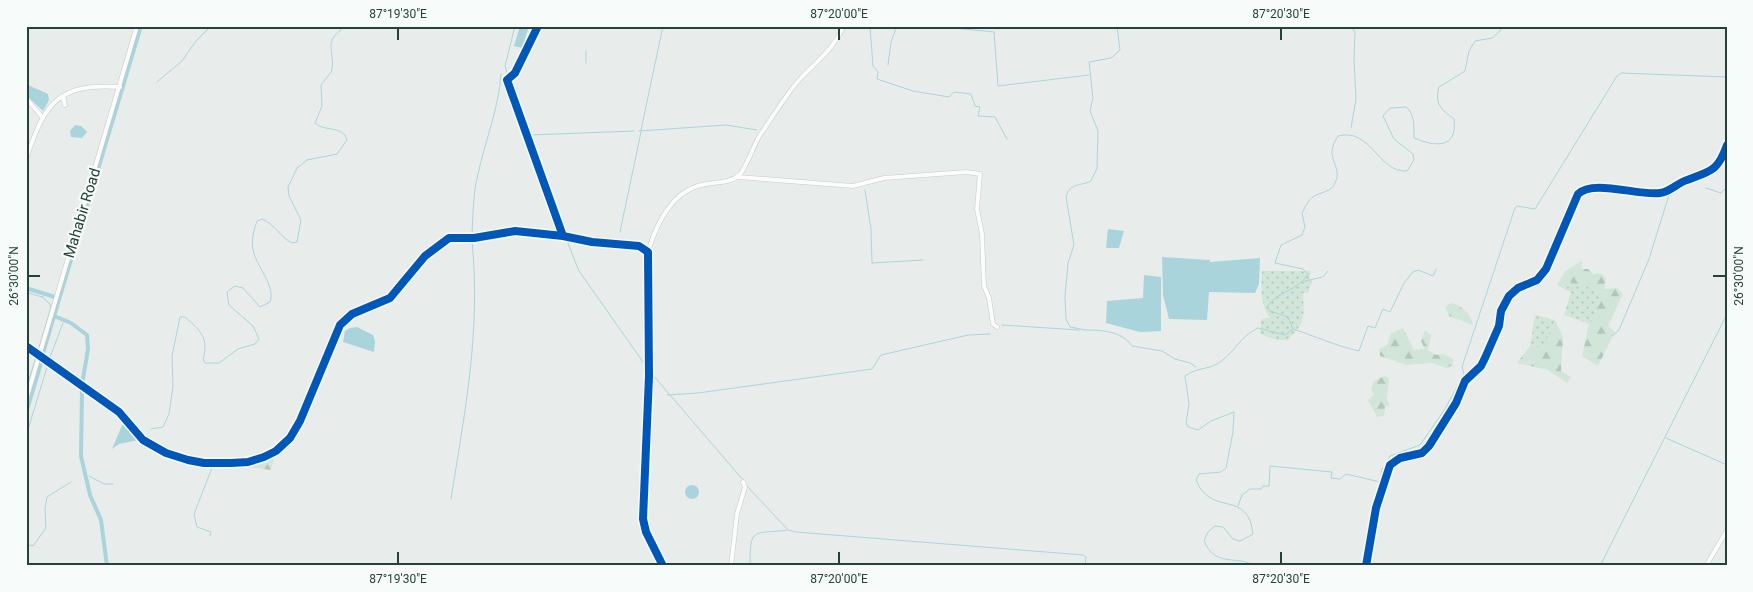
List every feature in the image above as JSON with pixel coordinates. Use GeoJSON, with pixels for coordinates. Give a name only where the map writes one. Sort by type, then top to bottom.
{"type":"FeatureCollection","features":[{"type":"Feature","properties":{"kind":"street","name":"Mahabir Road"},"geometry":{"type":"LineString","coordinates":[[26,400],[137,26]]}},
{"type":"Feature","properties":{"kind":"street"},"geometry":{"type":"LineString","coordinates":[[538,26],[515,74],[507,80],[563,236]]}},
{"type":"Feature","properties":{"kind":"street"},"geometry":{"type":"LineString","coordinates":[[663,566],[646,532],[643,519],[650,376],[648,252],[655,229],[677,197],[688,188],[723,182],[738,176],[744,170],[752,148],[792,89],[830,51],[844,26]]}},
{"type":"Feature","properties":{"kind":"street"},"geometry":{"type":"LineString","coordinates":[[26,159],[42,117],[54,101],[72,90],[94,85],[120,87]]}},
{"type":"Feature","properties":{"kind":"street"},"geometry":{"type":"LineString","coordinates":[[64,96],[65,105]]}},
{"type":"Feature","properties":{"kind":"street"},"geometry":{"type":"LineString","coordinates":[[26,98],[42,117]]}},
{"type":"Feature","properties":{"kind":"street"},"geometry":{"type":"LineString","coordinates":[[1366,566],[1376,508],[1390,465],[1400,458],[1422,453],[1429,446],[1456,403],[1465,381],[1481,366],[1499,326],[1501,312],[1509,296],[1518,288],[1537,280],[1546,269],[1578,194],[1589,187],[1639,194],[1661,193],[1715,168],[1722,160],[1727,145]]}},
{"type":"Feature","properties":{"kind":"street"},"geometry":{"type":"LineString","coordinates":[[738,176],[853,186],[884,178],[966,172],[980,174],[977,209],[982,234],[984,286],[993,324],[997,327]]}},
{"type":"Feature","properties":{"kind":"street"},"geometry":{"type":"LineString","coordinates":[[26,346],[119,412],[143,440],[166,453],[204,463],[248,462],[276,451],[290,438],[300,421],[340,325],[352,314],[390,298],[435,248],[449,238],[474,238],[506,232],[563,236],[592,242],[638,246],[648,252]]}},
{"type":"Feature","properties":{"kind":"street"},"geometry":{"type":"LineString","coordinates":[[731,566],[737,514],[745,487],[743,482]]}},
{"type":"Feature","properties":{"kind":"street"},"geometry":{"type":"LineString","coordinates":[[1706,566],[1727,530]]}},
{"type":"Feature","properties":{"kind":"green space"},"geometry":{"type":"Polygon","coordinates":[[[1582,261],[1582,269],[1588,269],[1593,274],[1601,273],[1606,278],[1604,289],[1618,288],[1623,294],[1608,326],[1615,332],[1598,366],[1582,356],[1589,324],[1601,300],[1595,289],[1569,282],[1566,290],[1557,285],[1565,271],[1582,261]]]}},
{"type":"Feature","properties":{"kind":"green space"},"geometry":{"type":"Polygon","coordinates":[[[1262,271],[1311,271],[1309,280],[1313,279],[1308,293],[1303,293],[1304,308],[1301,324],[1287,340],[1277,340],[1260,334],[1261,319],[1270,318],[1264,307],[1261,289],[1262,271]]]}},
{"type":"Feature","properties":{"kind":"green space"},"geometry":{"type":"Polygon","coordinates":[[[1569,281],[1595,289],[1601,300],[1589,324],[1564,315],[1571,292],[1566,290],[1569,281]]]}},
{"type":"Feature","properties":{"kind":"green space"},"geometry":{"type":"Polygon","coordinates":[[[1451,303],[1465,311],[1471,318],[1473,325],[1449,316],[1445,307],[1451,303]]]}},
{"type":"Feature","properties":{"kind":"green space"},"geometry":{"type":"Polygon","coordinates":[[[1535,315],[1555,320],[1543,349],[1530,346],[1535,315]]]}},
{"type":"Feature","properties":{"kind":"green space"},"geometry":{"type":"Polygon","coordinates":[[[1555,320],[1563,337],[1561,371],[1571,377],[1567,383],[1548,370],[1517,363],[1530,346],[1543,348],[1555,320]]]}},
{"type":"Feature","properties":{"kind":"green space"},"geometry":{"type":"Polygon","coordinates":[[[1403,328],[1414,350],[1425,349],[1421,341],[1425,330],[1431,335],[1428,350],[1436,355],[1443,354],[1453,359],[1453,365],[1447,368],[1432,363],[1406,365],[1380,356],[1379,349],[1387,345],[1391,333],[1403,328]]]}},
{"type":"Feature","properties":{"kind":"green space"},"geometry":{"type":"Polygon","coordinates":[[[1384,376],[1389,378],[1387,400],[1390,405],[1385,407],[1384,416],[1377,417],[1368,400],[1374,395],[1371,389],[1374,381],[1384,376]]]}},
{"type":"Feature","properties":{"kind":"green space"},"geometry":{"type":"Polygon","coordinates":[[[271,456],[274,459],[271,470],[248,467],[271,456]]]}},
{"type":"Feature","properties":{"kind":"water"},"geometry":{"type":"Polygon","coordinates":[[[520,26],[529,26],[522,48],[514,46],[520,26]]]}},
{"type":"Feature","properties":{"kind":"water"},"geometry":{"type":"Polygon","coordinates":[[[26,84],[48,94],[49,100],[43,111],[26,95],[26,84]]]}},
{"type":"Feature","properties":{"kind":"water"},"geometry":{"type":"Polygon","coordinates":[[[75,125],[81,126],[87,132],[82,138],[71,137],[70,131],[75,125]]]}},
{"type":"Feature","properties":{"kind":"water"},"geometry":{"type":"Polygon","coordinates":[[[1108,229],[1124,231],[1119,248],[1106,248],[1108,229]]]}},
{"type":"Feature","properties":{"kind":"water"},"geometry":{"type":"Polygon","coordinates":[[[1162,257],[1210,260],[1210,262],[1260,258],[1259,284],[1255,293],[1209,292],[1207,320],[1169,319],[1163,295],[1162,257]]]}},
{"type":"Feature","properties":{"kind":"water"},"geometry":{"type":"Polygon","coordinates":[[[1144,275],[1161,277],[1161,331],[1140,332],[1106,323],[1107,301],[1143,298],[1144,275]]]}},
{"type":"Feature","properties":{"kind":"water"},"geometry":{"type":"Polygon","coordinates":[[[357,327],[373,335],[375,341],[374,352],[343,342],[345,331],[357,327]]]}},
{"type":"Feature","properties":{"kind":"water"},"geometry":{"type":"Polygon","coordinates":[[[123,423],[138,440],[119,444],[112,449],[123,423]]]}},
{"type":"Feature","properties":{"kind":"water"},"geometry":{"type":"Polygon","coordinates":[[[689,485],[695,485],[699,492],[695,499],[689,499],[685,495],[685,489],[689,485]]]}},
{"type":"Feature","properties":{"kind":"waterway"},"geometry":{"type":"LineString","coordinates":[[43,353],[141,26]]}},
{"type":"Feature","properties":{"kind":"waterway"},"geometry":{"type":"LineString","coordinates":[[157,82],[182,61],[196,41],[211,26]]}},
{"type":"Feature","properties":{"kind":"waterway"},"geometry":{"type":"LineString","coordinates":[[151,429],[163,427],[169,414],[173,386],[172,356],[180,317],[185,317],[202,335],[205,346],[203,359],[205,363],[219,363],[238,349],[255,344],[259,339],[253,326],[229,305],[227,292],[235,286],[243,288],[260,307],[270,302],[271,295],[268,282],[252,245],[257,221],[262,219],[267,221],[292,243],[297,242],[301,220],[289,196],[288,187],[297,168],[307,160],[337,154],[347,140],[342,132],[319,126],[315,123],[322,106],[321,85],[331,72],[332,40],[341,30],[341,26]]}},
{"type":"Feature","properties":{"kind":"waterway"},"geometry":{"type":"LineString","coordinates":[[508,76],[505,66],[515,26]]}},
{"type":"Feature","properties":{"kind":"waterway"},"geometry":{"type":"LineString","coordinates":[[641,130],[663,26]]}},
{"type":"Feature","properties":{"kind":"waterway"},"geometry":{"type":"LineString","coordinates":[[870,26],[873,66],[878,72],[877,79],[913,91],[949,97],[954,92],[971,94],[975,106],[980,107],[978,116],[995,117],[1007,139]]}},
{"type":"Feature","properties":{"kind":"waterway"},"geometry":{"type":"LineString","coordinates":[[888,65],[891,42],[897,26]]}},
{"type":"Feature","properties":{"kind":"waterway"},"geometry":{"type":"LineString","coordinates":[[934,26],[994,32],[998,86],[1089,75]]}},
{"type":"Feature","properties":{"kind":"waterway"},"geometry":{"type":"LineString","coordinates":[[1085,330],[1070,327],[1066,319],[1065,296],[1068,263],[1074,245],[1066,197],[1073,187],[1091,181],[1097,168],[1098,131],[1090,111],[1093,98],[1089,62],[1111,58],[1120,50],[1117,26]]}},
{"type":"Feature","properties":{"kind":"waterway"},"geometry":{"type":"LineString","coordinates":[[1351,26],[1355,32],[1356,99],[1351,128]]}},
{"type":"Feature","properties":{"kind":"waterway"},"geometry":{"type":"LineString","coordinates":[[1254,566],[1242,561],[1221,558],[1209,550],[1204,541],[1208,532],[1215,526],[1223,527],[1233,539],[1240,541],[1253,534],[1250,520],[1244,511],[1211,498],[1203,491],[1196,480],[1199,474],[1221,472],[1226,468],[1233,432],[1234,412],[1211,421],[1198,430],[1188,427],[1186,423],[1189,404],[1185,376],[1194,371],[1217,364],[1228,356],[1246,336],[1258,328],[1285,335],[1293,329],[1288,317],[1270,311],[1267,307],[1276,297],[1300,284],[1308,274],[1303,269],[1275,263],[1281,245],[1302,235],[1305,227],[1302,213],[1311,198],[1325,192],[1335,183],[1337,171],[1332,151],[1338,136],[1349,135],[1359,138],[1389,165],[1397,170],[1407,171],[1414,160],[1413,154],[1394,139],[1383,116],[1390,108],[1406,107],[1411,113],[1414,138],[1437,144],[1449,141],[1454,129],[1454,119],[1446,113],[1438,102],[1439,87],[1465,71],[1469,51],[1475,41],[1492,38],[1501,30],[1501,26]]}},
{"type":"Feature","properties":{"kind":"waterway"},"geometry":{"type":"LineString","coordinates":[[586,51],[586,63]]}},
{"type":"Feature","properties":{"kind":"waterway"},"geometry":{"type":"LineString","coordinates":[[1238,506],[1242,495],[1250,489],[1261,489],[1263,486],[1269,486],[1270,466],[1332,472],[1331,478],[1340,479],[1346,474],[1380,482],[1382,469],[1386,466],[1390,456],[1420,445],[1445,409],[1464,374],[1462,367],[1515,208],[1517,206],[1535,209],[1617,76],[1621,73],[1727,77]]}},
{"type":"Feature","properties":{"kind":"waterway"},"geometry":{"type":"LineString","coordinates":[[472,236],[476,182],[495,112],[501,74]]}},
{"type":"Feature","properties":{"kind":"waterway"},"geometry":{"type":"LineString","coordinates":[[510,82],[565,234]]}},
{"type":"Feature","properties":{"kind":"waterway"},"geometry":{"type":"LineString","coordinates":[[639,131],[726,125],[757,130]]}},
{"type":"Feature","properties":{"kind":"waterway"},"geometry":{"type":"LineString","coordinates":[[530,135],[634,131]]}},
{"type":"Feature","properties":{"kind":"waterway"},"geometry":{"type":"LineString","coordinates":[[620,232],[641,132]]}},
{"type":"Feature","properties":{"kind":"waterway"},"geometry":{"type":"LineString","coordinates":[[1706,188],[1721,193],[1727,187]]}},
{"type":"Feature","properties":{"kind":"waterway"},"geometry":{"type":"LineString","coordinates":[[865,190],[871,229],[872,263],[923,260]]}},
{"type":"Feature","properties":{"kind":"waterway"},"geometry":{"type":"LineString","coordinates":[[1612,336],[1619,330],[1649,259],[1669,195],[1672,192]]}},
{"type":"Feature","properties":{"kind":"waterway"},"geometry":{"type":"LineString","coordinates":[[451,499],[466,402],[473,339],[474,274],[472,241]]}},
{"type":"Feature","properties":{"kind":"waterway"},"geometry":{"type":"LineString","coordinates":[[567,241],[579,271],[648,369]]}},
{"type":"Feature","properties":{"kind":"waterway"},"geometry":{"type":"LineString","coordinates":[[1293,329],[1359,351],[1368,326],[1375,328],[1383,309],[1390,312],[1404,283],[1413,272],[1418,270],[1433,276],[1436,269]]}},
{"type":"Feature","properties":{"kind":"waterway"},"geometry":{"type":"LineString","coordinates":[[1305,281],[1323,277],[1328,271]]}},
{"type":"Feature","properties":{"kind":"waterway"},"geometry":{"type":"LineString","coordinates":[[26,288],[55,297]]}},
{"type":"Feature","properties":{"kind":"waterway"},"geometry":{"type":"LineString","coordinates":[[26,292],[42,297],[45,295]]}},
{"type":"Feature","properties":{"kind":"waterway"},"geometry":{"type":"LineString","coordinates":[[38,351],[51,307],[42,297]]}},
{"type":"Feature","properties":{"kind":"waterway"},"geometry":{"type":"LineString","coordinates":[[1600,566],[1727,314]]}},
{"type":"Feature","properties":{"kind":"waterway"},"geometry":{"type":"LineString","coordinates":[[54,316],[71,323],[87,335],[88,349],[82,385]]}},
{"type":"Feature","properties":{"kind":"waterway"},"geometry":{"type":"LineString","coordinates":[[49,360],[63,323]]}},
{"type":"Feature","properties":{"kind":"waterway"},"geometry":{"type":"LineString","coordinates":[[1002,325],[1079,330]]}},
{"type":"Feature","properties":{"kind":"waterway"},"geometry":{"type":"LineString","coordinates":[[1085,330],[1111,332],[1123,337],[1132,346],[1162,351],[1175,359],[1190,363],[1196,367]]}},
{"type":"Feature","properties":{"kind":"waterway"},"geometry":{"type":"LineString","coordinates":[[667,395],[698,393],[872,369],[881,355],[968,335],[990,334]]}},
{"type":"Feature","properties":{"kind":"waterway"},"geometry":{"type":"LineString","coordinates":[[26,389],[36,357]]}},
{"type":"Feature","properties":{"kind":"waterway"},"geometry":{"type":"LineString","coordinates":[[26,413],[42,360]]}},
{"type":"Feature","properties":{"kind":"waterway"},"geometry":{"type":"LineString","coordinates":[[26,436],[48,364]]}},
{"type":"Feature","properties":{"kind":"waterway"},"geometry":{"type":"LineString","coordinates":[[652,374],[743,480]]}},
{"type":"Feature","properties":{"kind":"waterway"},"geometry":{"type":"LineString","coordinates":[[82,390],[81,456],[90,495],[101,520],[107,566]]}},
{"type":"Feature","properties":{"kind":"waterway"},"geometry":{"type":"LineString","coordinates":[[1666,438],[1727,465]]}},
{"type":"Feature","properties":{"kind":"waterway"},"geometry":{"type":"LineString","coordinates":[[210,536],[211,532],[197,527],[194,514],[212,468],[231,465]]}},
{"type":"Feature","properties":{"kind":"waterway"},"geometry":{"type":"LineString","coordinates":[[1369,566],[1379,508],[1391,470]]}},
{"type":"Feature","properties":{"kind":"waterway"},"geometry":{"type":"LineString","coordinates":[[89,476],[104,484],[113,484]]}},
{"type":"Feature","properties":{"kind":"waterway"},"geometry":{"type":"LineString","coordinates":[[26,544],[33,546],[46,528],[45,508],[47,497],[71,482]]}},
{"type":"Feature","properties":{"kind":"waterway"},"geometry":{"type":"LineString","coordinates":[[746,485],[788,530],[796,532],[1083,555],[1086,557],[1085,566]]}},
{"type":"Feature","properties":{"kind":"waterway"},"geometry":{"type":"LineString","coordinates":[[750,566],[751,544],[756,534],[787,530]]}},
{"type":"Feature","properties":{"kind":"cycle path"},"geometry":{"type":"LineString","coordinates":[[538,26],[515,73],[507,80],[563,236],[592,242],[639,246],[648,252],[649,376],[643,519],[646,532],[663,566]]}},
{"type":"Feature","properties":{"kind":"cycle path"},"geometry":{"type":"LineString","coordinates":[[1366,566],[1376,508],[1390,465],[1400,458],[1422,453],[1429,446],[1456,403],[1465,381],[1481,366],[1499,326],[1501,311],[1509,296],[1518,288],[1537,280],[1546,269],[1578,194],[1594,188],[1651,193],[1664,192],[1683,181],[1713,169],[1724,154],[1727,145]]}},
{"type":"Feature","properties":{"kind":"cycle path"},"geometry":{"type":"LineString","coordinates":[[26,346],[119,412],[143,440],[166,453],[204,463],[248,462],[276,451],[290,438],[300,421],[340,325],[352,314],[390,298],[425,256],[449,238],[474,238],[515,231],[563,236]]}}]}
